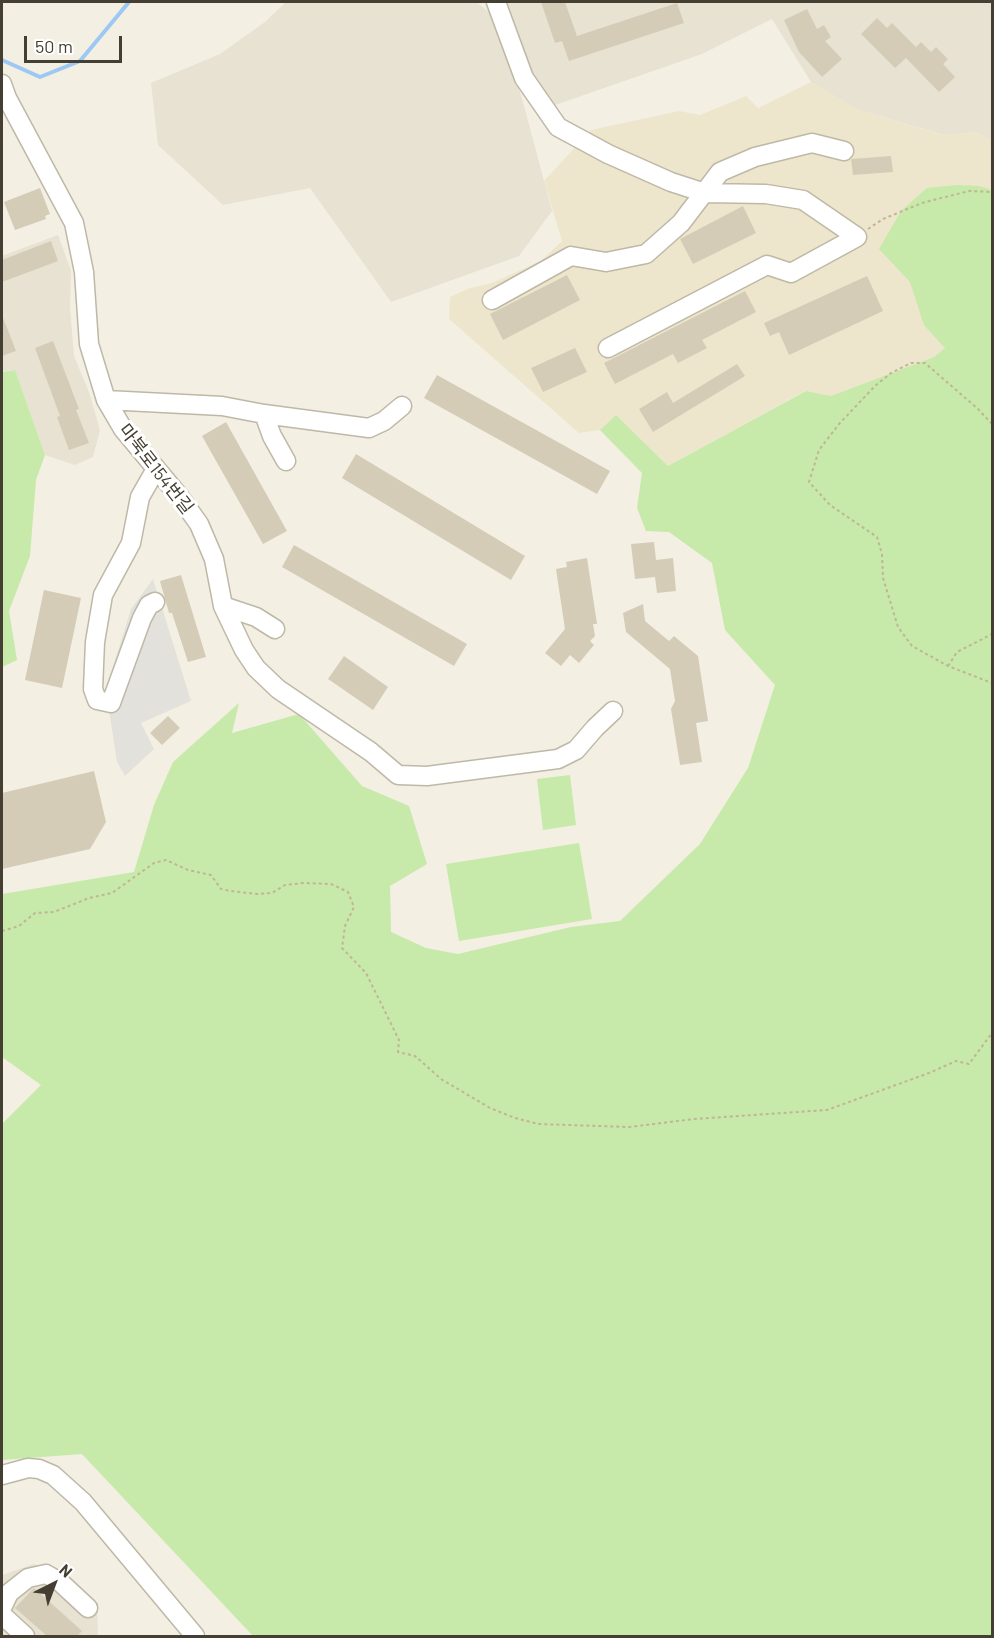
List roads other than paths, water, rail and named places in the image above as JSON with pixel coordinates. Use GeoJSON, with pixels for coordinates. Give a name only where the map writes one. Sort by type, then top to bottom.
{"type":"FeatureCollection","features":[{"type":"Feature","properties":{"kind":"street"},"geometry":{"type":"LineString","coordinates":[[496,2],[524,78],[558,127],[608,154],[670,182],[705,193],[766,194],[803,200],[857,237],[791,273],[767,265],[608,348]]}},
{"type":"Feature","properties":{"kind":"street","name":"마북로154번길"},"geometry":{"type":"LineString","coordinates":[[2,84],[6,98],[74,224],[84,272],[89,344],[106,400],[123,429],[179,496],[199,524],[214,559],[223,606],[244,650],[256,668],[278,689],[371,752],[398,775],[427,776],[558,759],[576,750],[613,711]]}},
{"type":"Feature","properties":{"kind":"street"},"geometry":{"type":"LineString","coordinates":[[492,300],[571,256],[606,262],[646,254],[681,223],[720,172],[755,157],[812,142],[844,151]]}},
{"type":"Feature","properties":{"kind":"street"},"geometry":{"type":"LineString","coordinates":[[106,400],[222,406],[369,428],[384,421],[402,406]]}},
{"type":"Feature","properties":{"kind":"street"},"geometry":{"type":"LineString","coordinates":[[264,414],[272,436],[286,461]]}},
{"type":"Feature","properties":{"kind":"street"},"geometry":{"type":"LineString","coordinates":[[155,602],[149,605],[142,618],[111,703],[97,700],[93,689],[95,642],[103,595],[131,543],[140,497],[156,469]]}},
{"type":"Feature","properties":{"kind":"street"},"geometry":{"type":"LineString","coordinates":[[223,606],[256,617],[275,629]]}},
{"type":"Feature","properties":{"kind":"street"},"geometry":{"type":"LineString","coordinates":[[2,1475],[28,1468],[39,1469],[53,1475],[83,1502],[195,1636]]}},
{"type":"Feature","properties":{"kind":"street"},"geometry":{"type":"LineString","coordinates":[[2,1608],[9,1593],[28,1578],[46,1574],[60,1582],[88,1608]]}},
{"type":"Feature","properties":{"kind":"street"},"geometry":{"type":"LineString","coordinates":[[2,1615],[25,1636]]}},
{"type":"Feature","properties":{"kind":"waterway"},"geometry":{"type":"LineString","coordinates":[[2,60],[40,77],[80,61],[129,2]]}}]}
